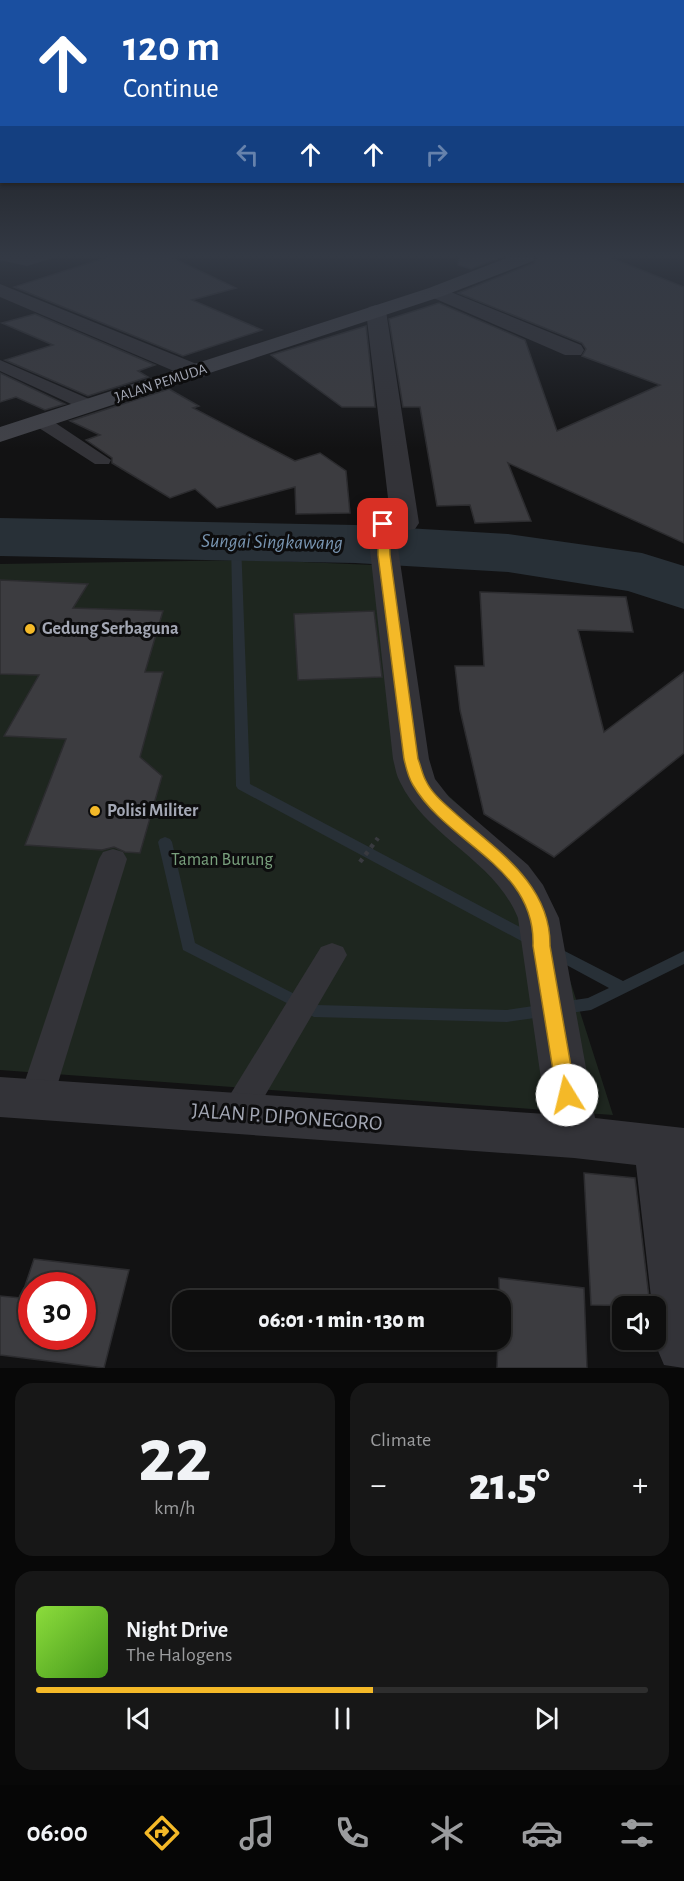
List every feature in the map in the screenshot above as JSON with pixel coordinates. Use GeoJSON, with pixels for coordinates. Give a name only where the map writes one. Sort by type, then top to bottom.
{"type":"FeatureCollection","features":[{"type":"Feature","properties":{"kind":"main road","name":"JALAN PEMUDA"},"geometry":{"type":"LineString","coordinates":[[0,435],[347,321]]}},
{"type":"Feature","properties":{"kind":"street"},"geometry":{"type":"LineString","coordinates":[[74,321],[196,372]]}},
{"type":"Feature","properties":{"kind":"street"},"geometry":{"type":"LineString","coordinates":[[377,321],[405,523],[384,539],[409,747],[419,783],[437,806],[518,877],[532,900],[542,930],[542,946],[574,1137]]}},
{"type":"Feature","properties":{"kind":"street"},"geometry":{"type":"LineString","coordinates":[[504,321],[573,350]]}},
{"type":"Feature","properties":{"kind":"street","name":"JALAN P. DIPONEGORO"},"geometry":{"type":"LineString","coordinates":[[18,1098],[574,1137],[671,1149]]}},
{"type":"Feature","properties":{"kind":"street"},"geometry":{"type":"LineString","coordinates":[[671,1149],[684,1346]]}},
{"type":"Feature","properties":{"kind":"lane"},"geometry":{"type":"LineString","coordinates":[[0,365],[90,406]]}},
{"type":"Feature","properties":{"kind":"lane"},"geometry":{"type":"LineString","coordinates":[[42,422],[102,460]]}},
{"type":"Feature","properties":{"kind":"lane"},"geometry":{"type":"LineString","coordinates":[[18,1098],[113,859]]}},
{"type":"Feature","properties":{"kind":"lane"},"geometry":{"type":"LineString","coordinates":[[237,1113],[332,955]]}},
{"type":"Feature","properties":{"kind":"path"},"geometry":{"type":"LineString","coordinates":[[360,862],[378,838]]}},
{"type":"Feature","properties":{"kind":"green space","name":"Taman Burung"},"geometry":{"type":"Polygon","coordinates":[[[251,560],[398,566],[429,778],[525,865],[551,921],[613,1115],[0,1070],[0,564],[251,560]]]}},
{"type":"Feature","properties":{"kind":"building"},"geometry":{"type":"Polygon","coordinates":[[[10,321],[51,321],[155,365],[138,371],[148,377],[88,396],[5,360],[53,345],[2,323],[10,321]]]}},
{"type":"Feature","properties":{"kind":"building"},"geometry":{"type":"Polygon","coordinates":[[[97,321],[241,321],[262,330],[183,356],[97,321]]]}},
{"type":"Feature","properties":{"kind":"building"},"geometry":{"type":"Polygon","coordinates":[[[389,321],[480,321],[525,340],[557,431],[660,385],[582,356],[586,349],[582,343],[527,321],[684,321],[684,543],[508,463],[531,521],[475,523],[470,505],[437,506],[420,407],[403,407],[389,321]]]}},
{"type":"Feature","properties":{"kind":"building"},"geometry":{"type":"Polygon","coordinates":[[[366,326],[375,407],[342,407],[271,355],[366,326]]]}},
{"type":"Feature","properties":{"kind":"building"},"geometry":{"type":"Polygon","coordinates":[[[0,373],[65,404],[45,410],[16,397],[0,402],[0,373]]]}},
{"type":"Feature","properties":{"kind":"building"},"geometry":{"type":"Polygon","coordinates":[[[169,389],[199,406],[193,408],[295,461],[320,453],[346,471],[350,513],[296,514],[295,487],[217,508],[195,489],[170,498],[112,463],[112,458],[86,440],[100,435],[70,421],[169,389]]]}},
{"type":"Feature","properties":{"kind":"building"},"geometry":{"type":"Polygon","coordinates":[[[0,580],[88,584],[73,608],[163,611],[145,672],[163,672],[140,757],[162,776],[140,853],[125,852],[114,847],[102,850],[25,845],[66,739],[4,736],[39,675],[0,674],[0,580]]]}},
{"type":"Feature","properties":{"kind":"building"},"geometry":{"type":"Polygon","coordinates":[[[480,592],[626,597],[633,632],[578,630],[604,732],[684,672],[684,753],[554,857],[484,814],[460,710],[455,666],[484,666],[480,592]]]}},
{"type":"Feature","properties":{"kind":"building"},"geometry":{"type":"Polygon","coordinates":[[[374,611],[382,677],[298,680],[294,614],[374,611]]]}},
{"type":"Feature","properties":{"kind":"building"},"geometry":{"type":"Polygon","coordinates":[[[584,1173],[635,1178],[649,1296],[612,1296],[612,1305],[591,1305],[584,1173]]]}},
{"type":"Feature","properties":{"kind":"building"},"geometry":{"type":"Polygon","coordinates":[[[34,1259],[129,1270],[104,1368],[0,1355],[0,1296],[18,1298],[18,1350],[96,1350],[96,1272],[30,1272],[34,1259]]]}},
{"type":"Feature","properties":{"kind":"building"},"geometry":{"type":"Polygon","coordinates":[[[499,1278],[584,1288],[587,1368],[497,1368],[498,1350],[511,1350],[511,1290],[499,1290],[499,1278]]]}},
{"type":"Feature","properties":{"kind":"waterway","name":"Sungai Singkawang"},"geometry":{"type":"LineString","coordinates":[[0,537],[355,544],[508,553],[642,573],[684,589]]}},
{"type":"Feature","properties":{"kind":"waterway"},"geometry":{"type":"LineString","coordinates":[[236,542],[243,786],[532,940]]}},
{"type":"Feature","properties":{"kind":"waterway"},"geometry":{"type":"LineString","coordinates":[[165,842],[188,946],[314,1011],[507,1016],[591,1004],[623,988]]}},
{"type":"Feature","properties":{"kind":"waterway"},"geometry":{"type":"LineString","coordinates":[[553,951],[623,988]]}},
{"type":"Feature","properties":{"kind":"waterway"},"geometry":{"type":"LineString","coordinates":[[623,988],[684,957]]}},
{"type":"Feature","properties":{"kind":"place","name":"Gedung Serbaguna"},"geometry":{"type":"Point","coordinates":[30,629]}},
{"type":"Feature","properties":{"kind":"place","name":"Polisi Militer"},"geometry":{"type":"Point","coordinates":[95,811]}},
{"type":"Feature","properties":{"kind":"route"},"geometry":{"type":"LineString","coordinates":[[383,524],[384,555],[411,759],[419,783],[437,806],[518,877],[532,900],[542,930],[542,946],[567,1095]]}}]}
